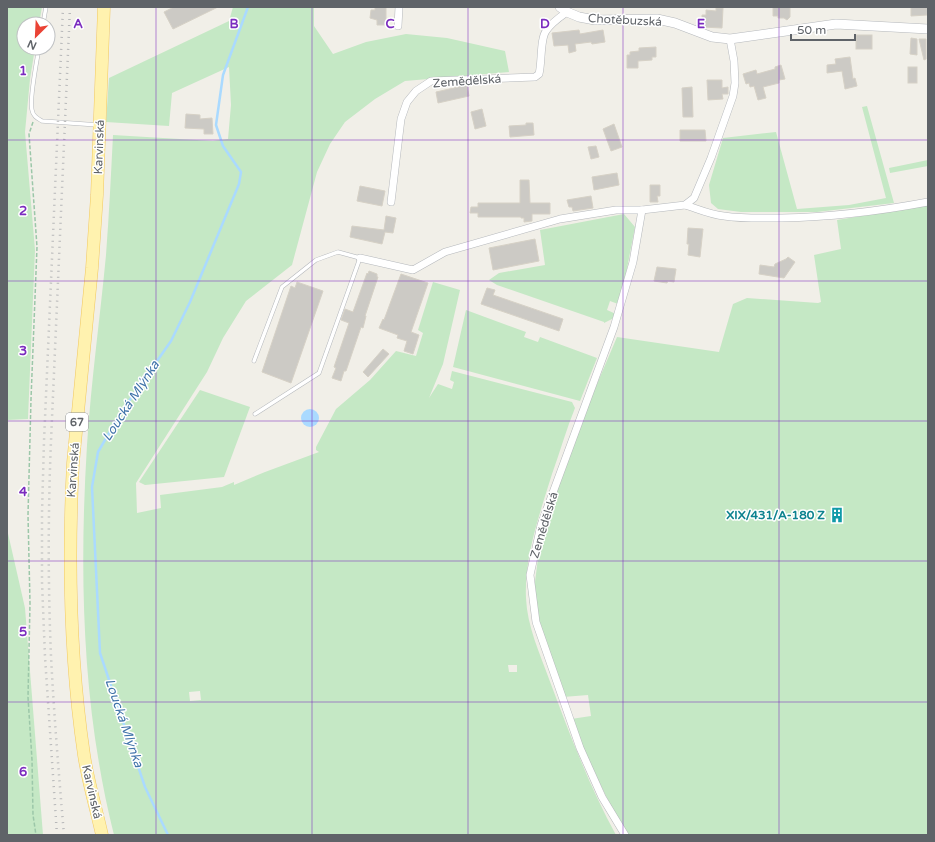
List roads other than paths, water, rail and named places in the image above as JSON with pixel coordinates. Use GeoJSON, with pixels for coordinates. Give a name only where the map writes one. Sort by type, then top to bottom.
{"type":"FeatureCollection","features":[{"type":"Feature","properties":{"kind":"main road","name":"Karvinská"},"geometry":{"type":"LineString","coordinates":[[102,835],[84,757],[80,724],[72,626],[71,559],[73,463],[92,268],[100,125],[104,7]]}},
{"type":"Feature","properties":{"kind":"street"},"geometry":{"type":"LineString","coordinates":[[398,26],[399,7]]}},
{"type":"Feature","properties":{"kind":"street","name":"Chotěbuzská"},"geometry":{"type":"LineString","coordinates":[[563,9],[579,17],[595,20],[656,19],[676,23],[712,37],[730,39],[836,24],[928,29]]}},
{"type":"Feature","properties":{"kind":"street","name":"Zemědělská"},"geometry":{"type":"LineString","coordinates":[[391,202],[401,119],[407,102],[416,91],[431,81],[535,77],[539,74],[541,67],[541,52],[544,32],[563,9]]}},
{"type":"Feature","properties":{"kind":"street"},"geometry":{"type":"LineString","coordinates":[[686,205],[694,198],[711,158],[733,96],[735,83],[734,61],[730,39]]}},
{"type":"Feature","properties":{"kind":"street"},"geometry":{"type":"LineString","coordinates":[[360,258],[413,270],[445,252],[560,219],[616,210],[642,210],[686,205],[723,216],[806,218],[893,209],[928,202]]}},
{"type":"Feature","properties":{"kind":"street","name":"Zemědělská"},"geometry":{"type":"LineString","coordinates":[[625,835],[602,797],[580,748],[536,622],[530,575],[541,525],[614,327],[633,262],[642,210]]}},
{"type":"Feature","properties":{"kind":"lane"},"geometry":{"type":"LineString","coordinates":[[38,56],[31,109],[35,117],[42,121],[100,125]]}},
{"type":"Feature","properties":{"kind":"lane"},"geometry":{"type":"LineString","coordinates":[[254,361],[282,287],[316,260],[338,252],[360,258],[319,373],[255,414]]}},
{"type":"Feature","properties":{"kind":"water"},"geometry":{"type":"Polygon","coordinates":[[[310,409],[314,410],[318,414],[318,422],[314,426],[310,427],[306,426],[302,422],[301,418],[302,414],[306,410],[310,409]]]}},
{"type":"Feature","properties":{"kind":"waterway","name":"Loucká Mlýnka"},"geometry":{"type":"LineString","coordinates":[[168,835],[145,787],[100,653],[92,487],[98,452],[122,411],[171,341],[190,302],[239,184],[241,172],[223,146],[216,125],[223,75],[248,7]]}},
{"type":"Feature","properties":{"kind":"railway"},"geometry":{"type":"LineString","coordinates":[[57,835],[45,657],[42,582],[42,513],[63,7]]}},
{"type":"Feature","properties":{"kind":"railway"},"geometry":{"type":"LineString","coordinates":[[64,835],[51,656],[49,603],[49,522],[51,441],[70,7]]}},
{"type":"Feature","properties":{"kind":"place","name":"XIX/431/A-180 Z"},"geometry":{"type":"Point","coordinates":[837,515]}}]}
